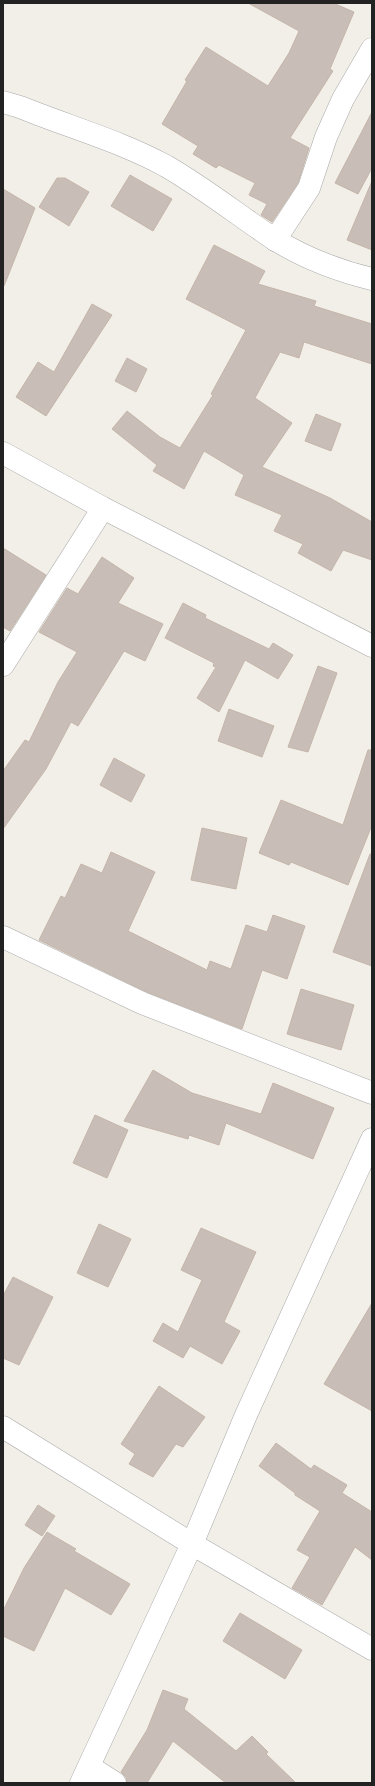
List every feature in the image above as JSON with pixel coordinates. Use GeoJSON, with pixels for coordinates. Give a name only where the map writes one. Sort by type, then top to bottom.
{"type":"FeatureCollection","features":[{"type":"Feature","properties":{"kind":"street"},"geometry":{"type":"LineString","coordinates":[[275,240],[309,188],[326,137],[343,99],[372,49]]}},
{"type":"Feature","properties":{"kind":"street"},"geometry":{"type":"LineString","coordinates":[[3,102],[20,107],[138,152],[167,167],[207,192],[275,240],[304,255],[338,269],[372,279]]}},
{"type":"Feature","properties":{"kind":"street"},"geometry":{"type":"LineString","coordinates":[[3,453],[103,508],[372,646]]}},
{"type":"Feature","properties":{"kind":"street"},"geometry":{"type":"LineString","coordinates":[[3,665],[103,508]]}},
{"type":"Feature","properties":{"kind":"street"},"geometry":{"type":"LineString","coordinates":[[3,937],[142,1003],[372,1093]]}},
{"type":"Feature","properties":{"kind":"street"},"geometry":{"type":"LineString","coordinates":[[115,1783],[86,1775],[192,1544],[246,1414],[372,1139]]}},
{"type":"Feature","properties":{"kind":"street"},"geometry":{"type":"LineString","coordinates":[[3,1427],[192,1544],[372,1649]]}},
{"type":"Feature","properties":{"kind":"building"},"geometry":{"type":"Polygon","coordinates":[[[248,3],[333,3],[354,12],[330,69],[333,71],[290,138],[309,148],[298,183],[272,222],[261,215],[267,204],[249,195],[255,183],[219,165],[216,168],[193,154],[198,146],[162,124],[187,81],[185,80],[206,47],[268,86],[289,53],[299,31],[248,3]]]}},
{"type":"Feature","properties":{"kind":"building"},"geometry":{"type":"Polygon","coordinates":[[[372,112],[372,168],[358,194],[335,183],[372,112]]]}},
{"type":"Feature","properties":{"kind":"building"},"geometry":{"type":"Polygon","coordinates":[[[130,175],[172,199],[153,231],[111,206],[130,175]]]}},
{"type":"Feature","properties":{"kind":"building"},"geometry":{"type":"Polygon","coordinates":[[[57,178],[65,178],[89,192],[69,226],[39,207],[57,178]]]}},
{"type":"Feature","properties":{"kind":"building"},"geometry":{"type":"Polygon","coordinates":[[[372,181],[372,250],[347,240],[372,181]]]}},
{"type":"Feature","properties":{"kind":"building"},"geometry":{"type":"Polygon","coordinates":[[[3,189],[35,208],[4,286],[3,285],[3,189]]]}},
{"type":"Feature","properties":{"kind":"building"},"geometry":{"type":"Polygon","coordinates":[[[214,245],[265,271],[258,284],[316,301],[314,306],[372,324],[372,364],[304,342],[299,358],[280,352],[255,398],[292,423],[262,467],[330,498],[372,522],[372,560],[343,550],[331,571],[298,553],[303,544],[274,531],[282,515],[235,495],[244,475],[204,451],[184,489],[153,471],[157,465],[112,429],[127,411],[160,437],[180,448],[213,395],[211,394],[246,330],[186,299],[214,245]]]}},
{"type":"Feature","properties":{"kind":"building"},"geometry":{"type":"Polygon","coordinates":[[[92,304],[112,315],[46,416],[16,397],[38,362],[54,372],[92,304]]]}},
{"type":"Feature","properties":{"kind":"building"},"geometry":{"type":"Polygon","coordinates":[[[127,358],[147,369],[136,392],[115,381],[127,358]]]}},
{"type":"Feature","properties":{"kind":"building"},"geometry":{"type":"Polygon","coordinates":[[[316,414],[341,424],[331,451],[305,441],[316,414]]]}},
{"type":"Feature","properties":{"kind":"building"},"geometry":{"type":"Polygon","coordinates":[[[3,548],[46,575],[10,631],[3,627],[3,548]]]}},
{"type":"Feature","properties":{"kind":"building"},"geometry":{"type":"Polygon","coordinates":[[[102,557],[134,578],[118,603],[163,624],[145,661],[124,651],[78,726],[71,722],[46,769],[3,829],[3,771],[25,740],[29,742],[58,682],[77,652],[39,632],[67,588],[78,594],[102,557]]]}},
{"type":"Feature","properties":{"kind":"building"},"geometry":{"type":"Polygon","coordinates":[[[183,603],[206,615],[205,618],[269,649],[273,643],[293,655],[278,679],[245,660],[219,712],[197,698],[216,667],[213,666],[214,663],[165,638],[183,603]]]}},
{"type":"Feature","properties":{"kind":"building"},"geometry":{"type":"Polygon","coordinates":[[[318,666],[337,673],[308,752],[288,747],[318,666]]]}},
{"type":"Feature","properties":{"kind":"building"},"geometry":{"type":"Polygon","coordinates":[[[229,709],[274,726],[262,757],[218,741],[229,709]]]}},
{"type":"Feature","properties":{"kind":"building"},"geometry":{"type":"Polygon","coordinates":[[[368,750],[372,750],[372,825],[348,885],[291,862],[289,865],[259,853],[281,800],[343,825],[368,750]]]}},
{"type":"Feature","properties":{"kind":"building"},"geometry":{"type":"Polygon","coordinates":[[[114,758],[145,775],[131,802],[100,785],[114,758]]]}},
{"type":"Feature","properties":{"kind":"building"},"geometry":{"type":"Polygon","coordinates":[[[202,828],[247,838],[236,889],[191,880],[202,828]]]}},
{"type":"Feature","properties":{"kind":"building"},"geometry":{"type":"Polygon","coordinates":[[[111,852],[155,872],[128,931],[207,970],[210,961],[231,969],[246,925],[267,932],[273,915],[305,926],[287,979],[262,970],[242,1029],[147,992],[39,940],[61,896],[65,898],[81,864],[102,873],[111,852]]]}},
{"type":"Feature","properties":{"kind":"building"},"geometry":{"type":"Polygon","coordinates":[[[370,854],[372,854],[372,966],[333,952],[370,854]]]}},
{"type":"Feature","properties":{"kind":"building"},"geometry":{"type":"Polygon","coordinates":[[[301,989],[354,1005],[341,1050],[287,1034],[301,989]]]}},
{"type":"Feature","properties":{"kind":"building"},"geometry":{"type":"Polygon","coordinates":[[[153,1070],[192,1093],[261,1114],[273,1083],[334,1108],[313,1159],[226,1123],[219,1145],[189,1135],[188,1139],[124,1121],[153,1070]]]}},
{"type":"Feature","properties":{"kind":"building"},"geometry":{"type":"Polygon","coordinates":[[[95,1115],[128,1130],[107,1178],[73,1163],[95,1115]]]}},
{"type":"Feature","properties":{"kind":"building"},"geometry":{"type":"Polygon","coordinates":[[[99,1224],[131,1239],[108,1287],[77,1273],[99,1224]]]}},
{"type":"Feature","properties":{"kind":"building"},"geometry":{"type":"Polygon","coordinates":[[[201,1228],[256,1252],[224,1322],[240,1331],[222,1364],[190,1346],[183,1358],[153,1341],[163,1323],[178,1332],[202,1280],[181,1270],[201,1228]]]}},
{"type":"Feature","properties":{"kind":"building"},"geometry":{"type":"Polygon","coordinates":[[[13,1277],[53,1297],[19,1365],[3,1358],[3,1296],[13,1277]]]}},
{"type":"Feature","properties":{"kind":"building"},"geometry":{"type":"Polygon","coordinates":[[[372,1303],[372,1411],[324,1384],[372,1303]]]}},
{"type":"Feature","properties":{"kind":"building"},"geometry":{"type":"Polygon","coordinates":[[[159,1386],[205,1417],[183,1447],[176,1444],[153,1477],[129,1464],[135,1454],[121,1444],[159,1386]]]}},
{"type":"Feature","properties":{"kind":"building"},"geometry":{"type":"Polygon","coordinates":[[[276,1443],[311,1469],[314,1465],[347,1485],[342,1493],[372,1512],[372,1560],[355,1547],[322,1605],[292,1588],[310,1557],[297,1550],[320,1511],[295,1495],[295,1493],[259,1466],[276,1443]]]}},
{"type":"Feature","properties":{"kind":"building"},"geometry":{"type":"Polygon","coordinates":[[[38,1505],[55,1516],[42,1536],[25,1525],[38,1505]]]}},
{"type":"Feature","properties":{"kind":"building"},"geometry":{"type":"Polygon","coordinates":[[[47,1532],[76,1549],[74,1551],[130,1584],[111,1615],[65,1588],[34,1651],[3,1636],[3,1611],[24,1568],[47,1532]]]}},
{"type":"Feature","properties":{"kind":"building"},"geometry":{"type":"Polygon","coordinates":[[[240,1613],[302,1650],[285,1679],[223,1641],[240,1613]]]}},
{"type":"Feature","properties":{"kind":"building"},"geometry":{"type":"Polygon","coordinates":[[[163,1690],[188,1699],[184,1709],[236,1751],[252,1736],[268,1752],[266,1754],[296,1783],[226,1783],[173,1741],[147,1783],[127,1783],[126,1777],[121,1772],[147,1730],[163,1690]]]}}]}
